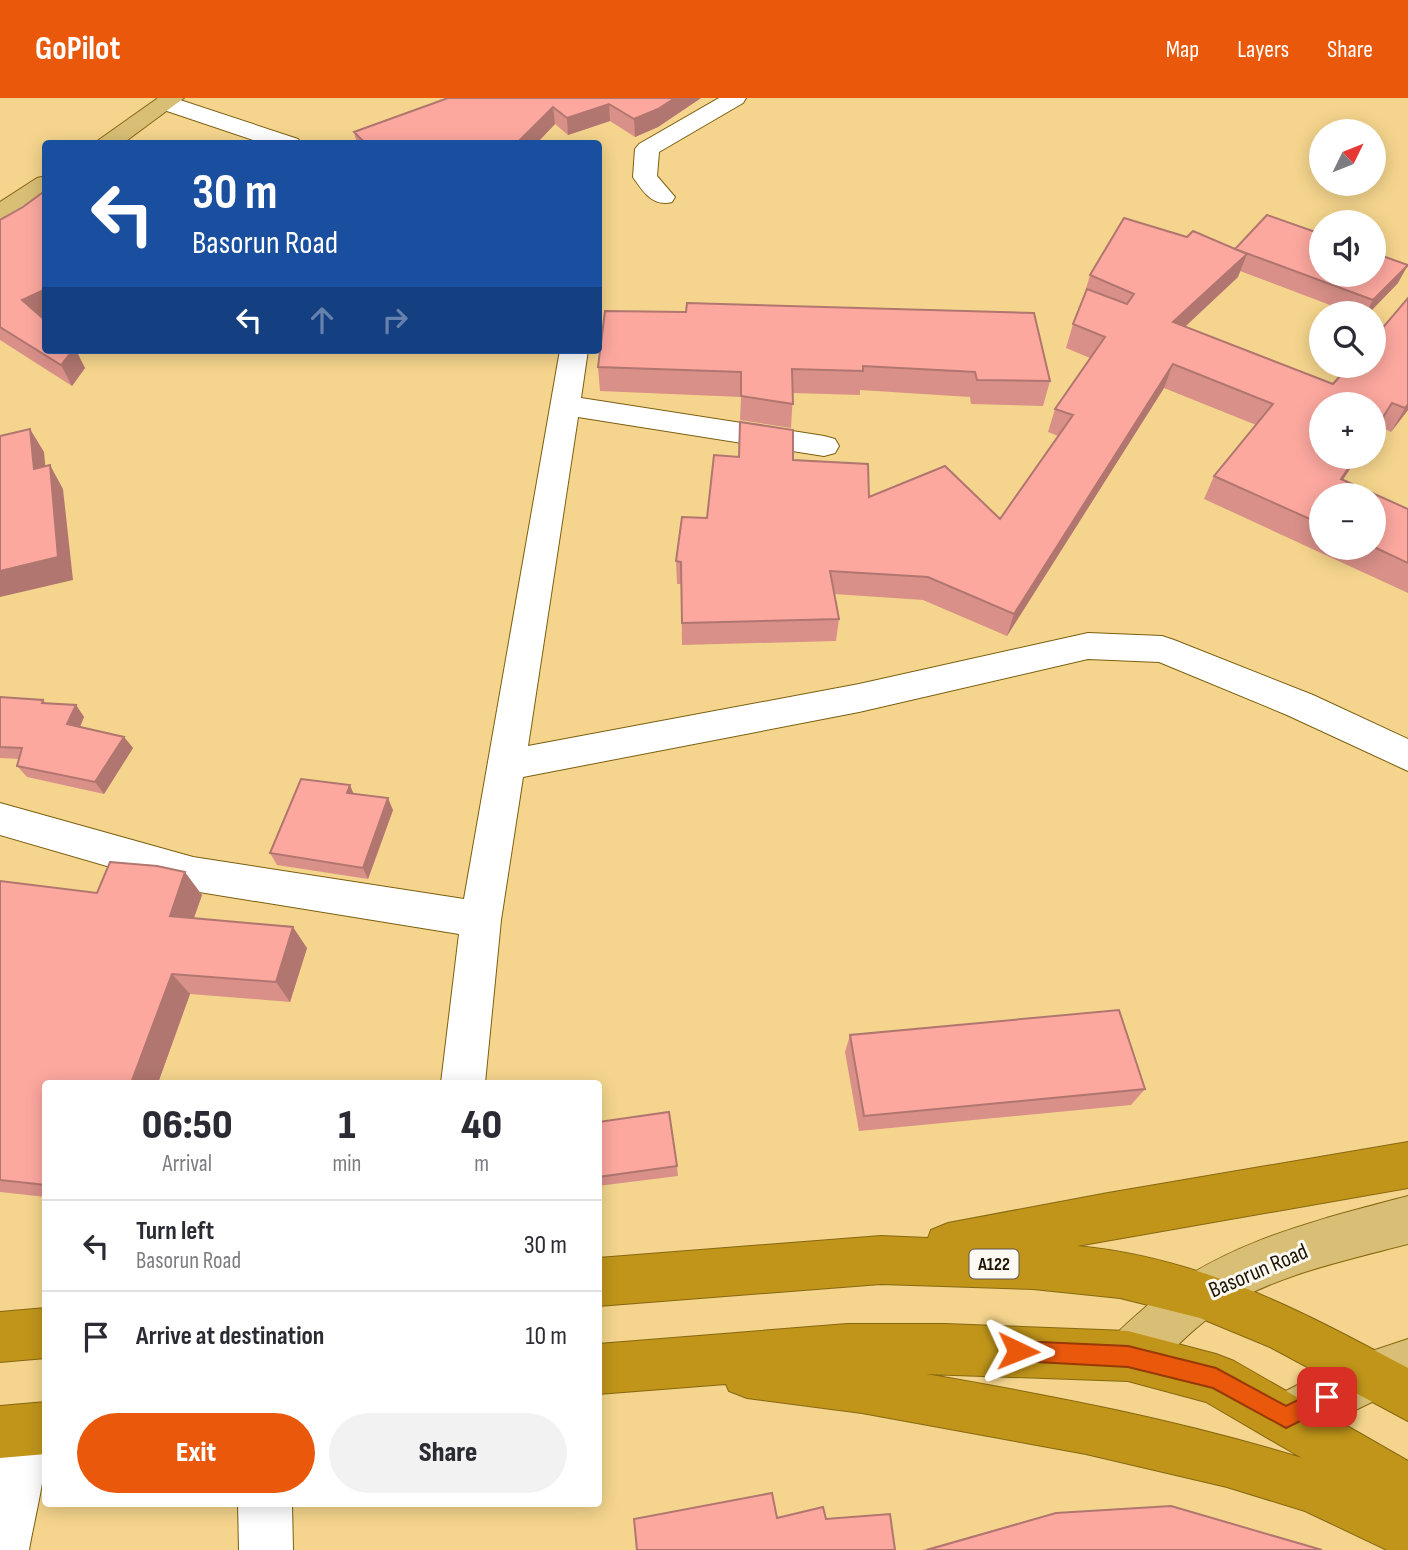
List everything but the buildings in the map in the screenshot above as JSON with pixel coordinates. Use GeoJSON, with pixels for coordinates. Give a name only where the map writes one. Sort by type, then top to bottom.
{"type":"FeatureCollection","features":[{"type":"Feature","properties":{"kind":"highway"},"geometry":{"type":"LineString","coordinates":[[881,1260],[1135,1211],[1408,1165]]}},
{"type":"Feature","properties":{"kind":"highway","name":"A122"},"geometry":{"type":"LineString","coordinates":[[602,1282],[881,1260],[1033,1265],[1120,1274],[1200,1294],[1395,1379]]}},
{"type":"Feature","properties":{"kind":"highway"},"geometry":{"type":"LineString","coordinates":[[0,1337],[42,1333]]}},
{"type":"Feature","properties":{"kind":"highway"},"geometry":{"type":"LineString","coordinates":[[602,1369],[847,1349],[958,1349],[1128,1356],[1216,1379],[1408,1490]]}},
{"type":"Feature","properties":{"kind":"highway"},"geometry":{"type":"LineString","coordinates":[[679,1363],[862,1388],[1086,1428],[1227,1461],[1312,1487],[1408,1532]]}},
{"type":"Feature","properties":{"kind":"main road"},"geometry":{"type":"LineString","coordinates":[[111,140],[170,101]]}},
{"type":"Feature","properties":{"kind":"main road"},"geometry":{"type":"LineString","coordinates":[[0,213],[42,186]]}},
{"type":"Feature","properties":{"kind":"main road","name":"Basorun Road"},"geometry":{"type":"LineString","coordinates":[[1128,1356],[1200,1294],[1262,1264],[1408,1220]]}},
{"type":"Feature","properties":{"kind":"main road"},"geometry":{"type":"LineString","coordinates":[[1286,1418],[1395,1379]]}},
{"type":"Feature","properties":{"kind":"street"},"geometry":{"type":"LineString","coordinates":[[663,197],[645,177],[647,149],[735,98]]}},
{"type":"Feature","properties":{"kind":"street"},"geometry":{"type":"LineString","coordinates":[[170,101],[279,140]]}},
{"type":"Feature","properties":{"kind":"street"},"geometry":{"type":"LineString","coordinates":[[463,1080],[481,920],[573,354]]}},
{"type":"Feature","properties":{"kind":"street"},"geometry":{"type":"LineString","coordinates":[[565,405],[824,446]]}},
{"type":"Feature","properties":{"kind":"street"},"geometry":{"type":"LineString","coordinates":[[508,765],[859,698],[1088,646],[1163,649],[1300,705],[1408,756]]}},
{"type":"Feature","properties":{"kind":"street"},"geometry":{"type":"LineString","coordinates":[[0,819],[193,874],[481,920]]}},
{"type":"Feature","properties":{"kind":"street"},"geometry":{"type":"LineString","coordinates":[[2,1550],[23,1430]]}},
{"type":"Feature","properties":{"kind":"street"},"geometry":{"type":"LineString","coordinates":[[265,1507],[265,1550]]}},
{"type":"Feature","properties":{"kind":"route"},"geometry":{"type":"LineString","coordinates":[[1018,1351],[1128,1356],[1216,1379],[1286,1418],[1327,1397]]}}]}
